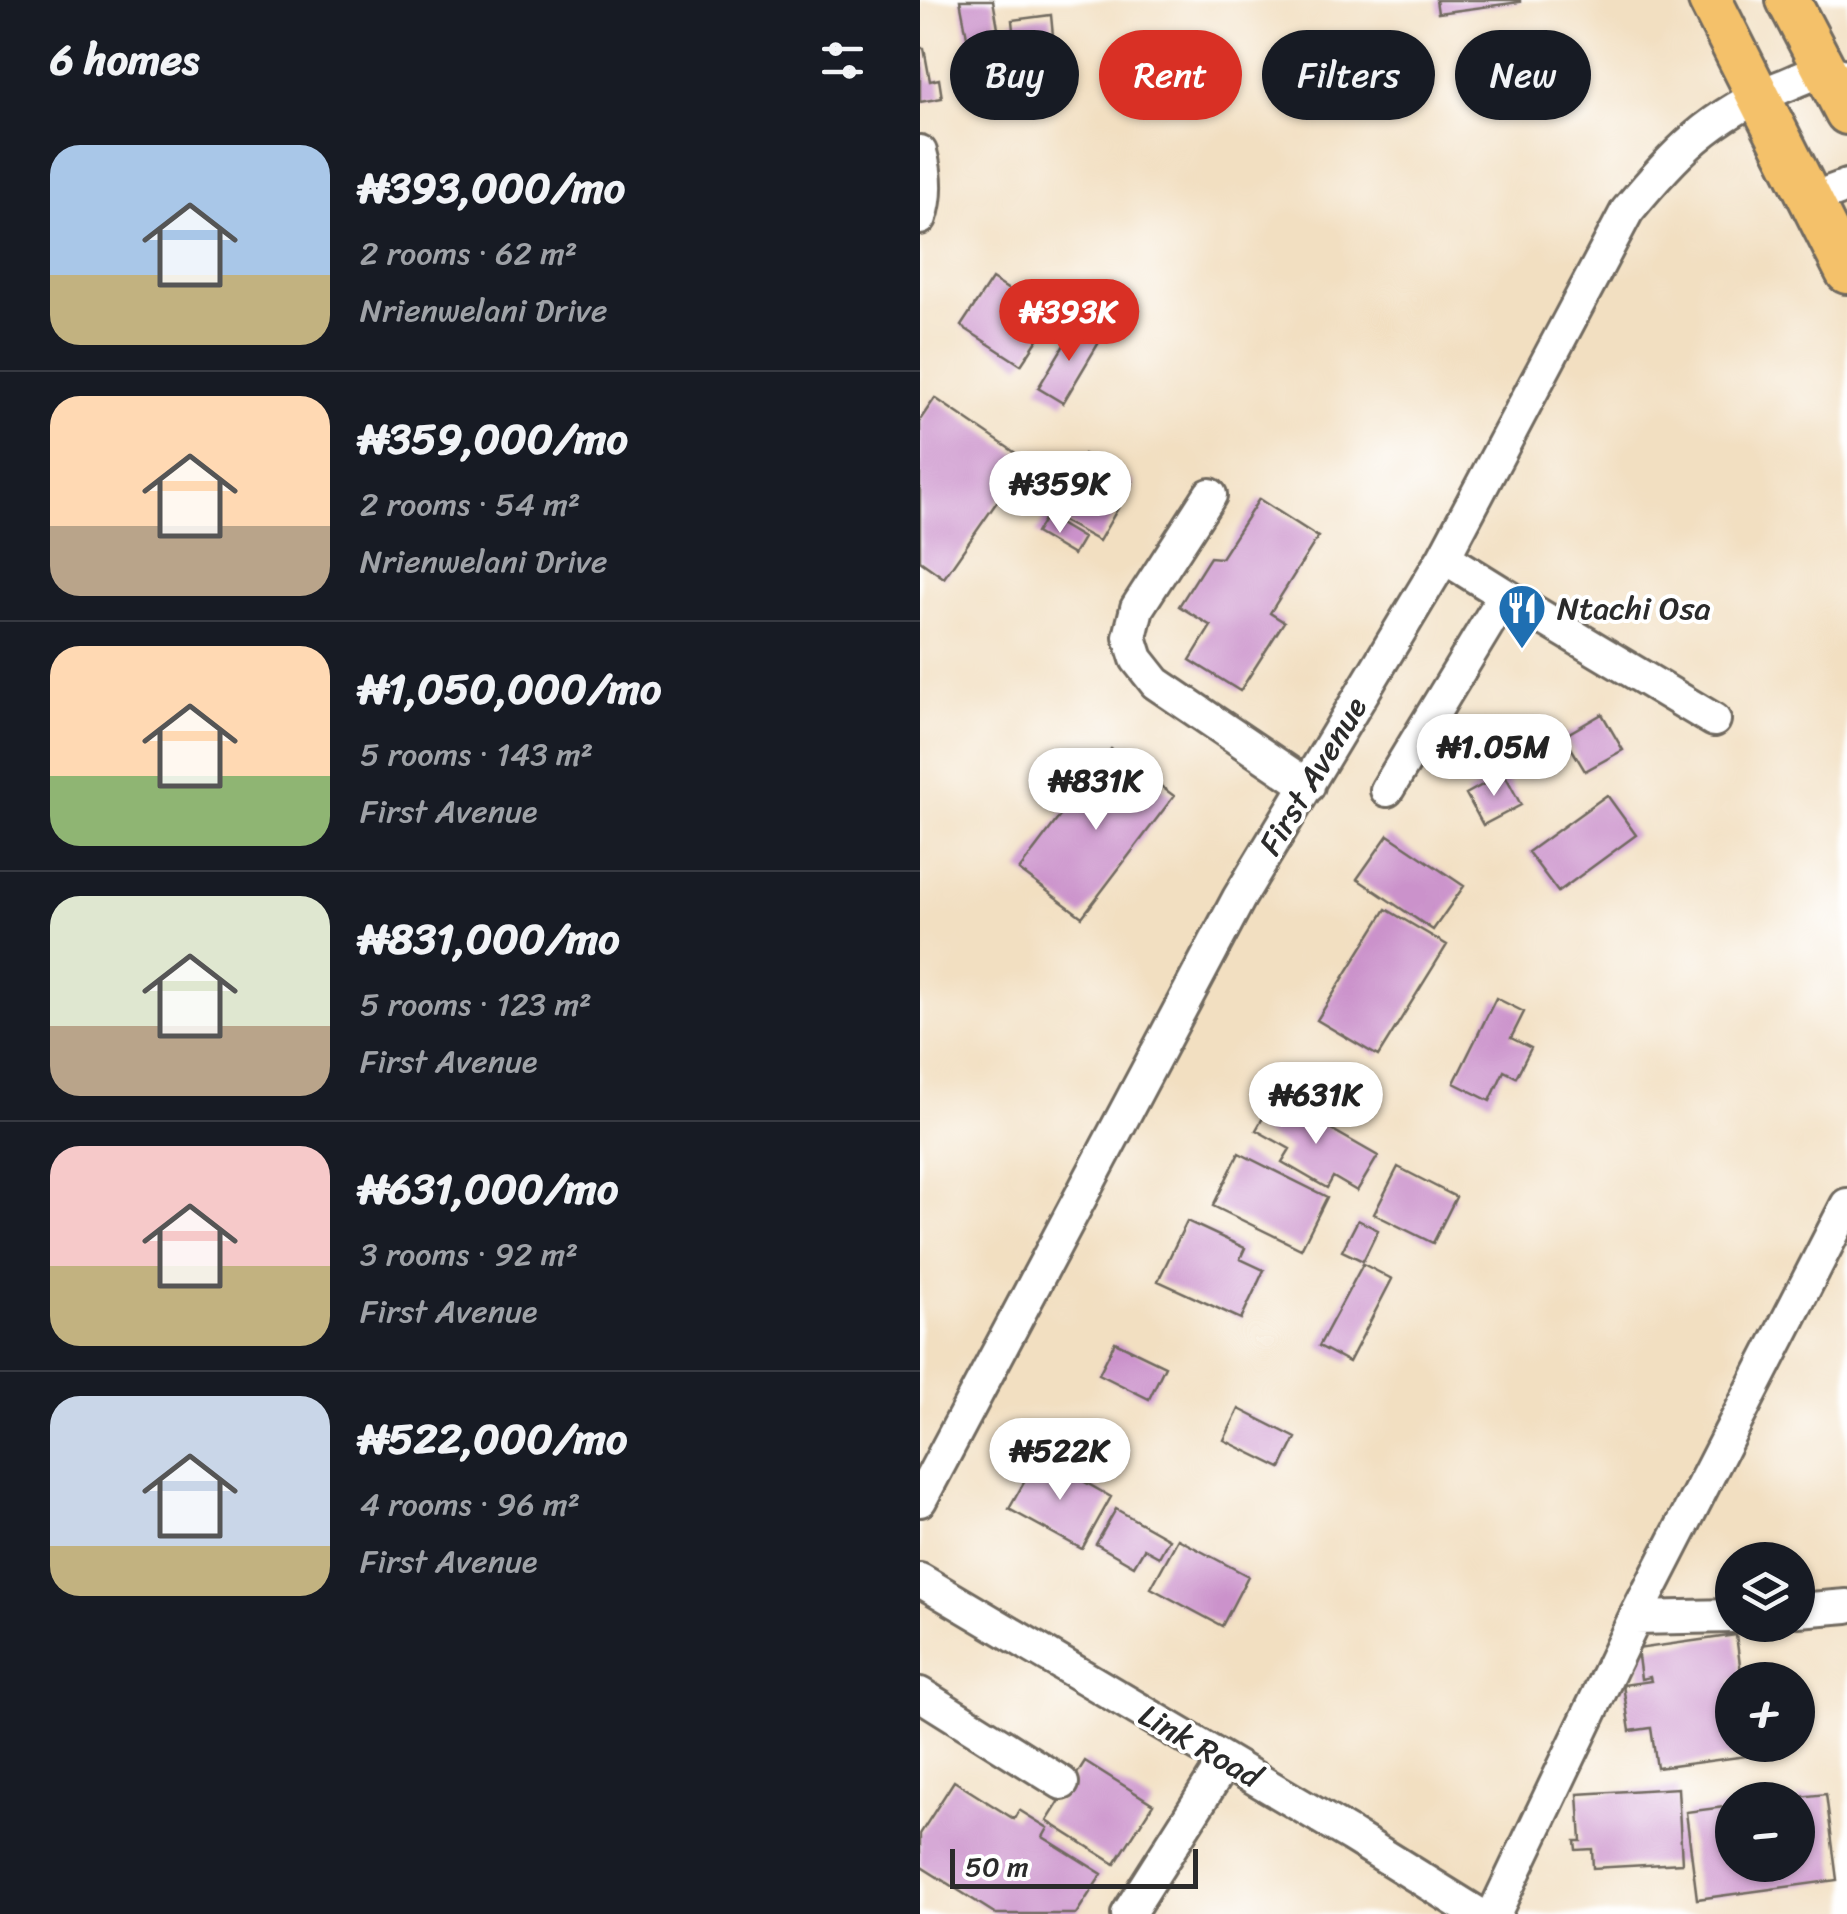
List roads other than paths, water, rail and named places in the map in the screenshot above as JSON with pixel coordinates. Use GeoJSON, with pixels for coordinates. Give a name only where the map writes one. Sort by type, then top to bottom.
{"type":"FeatureCollection","features":[{"type":"Feature","properties":{"kind":"main road"},"geometry":{"type":"LineString","coordinates":[[1710,0],[1759,96],[1828,193],[1847,272]]}},
{"type":"Feature","properties":{"kind":"main road"},"geometry":{"type":"LineString","coordinates":[[1788,0],[1836,74],[1847,113]]}},
{"type":"Feature","properties":{"kind":"street","name":"First Avenue"},"geometry":{"type":"LineString","coordinates":[[920,1500],[1230,916],[1444,556],[1628,212],[1692,138],[1722,116],[1759,96],[1836,74]]}},
{"type":"Feature","properties":{"kind":"street"},"geometry":{"type":"LineString","coordinates":[[920,152],[925,169],[920,218]]}},
{"type":"Feature","properties":{"kind":"street"},"geometry":{"type":"LineString","coordinates":[[1210,495],[1137,608],[1130,637],[1138,658],[1156,684],[1308,786]]}},
{"type":"Feature","properties":{"kind":"street"},"geometry":{"type":"LineString","coordinates":[[1444,556],[1714,720]]}},
{"type":"Feature","properties":{"kind":"street"},"geometry":{"type":"LineString","coordinates":[[1387,790],[1504,595]]}},
{"type":"Feature","properties":{"kind":"street"},"geometry":{"type":"LineString","coordinates":[[1494,1914],[1634,1618],[1847,1205]]}},
{"type":"Feature","properties":{"kind":"street","name":"Link Road"},"geometry":{"type":"LineString","coordinates":[[920,1580],[1478,1914]]}},
{"type":"Feature","properties":{"kind":"street"},"geometry":{"type":"LineString","coordinates":[[1815,1609],[1847,1606]]}},
{"type":"Feature","properties":{"kind":"street"},"geometry":{"type":"LineString","coordinates":[[1634,1618],[1715,1616]]}},
{"type":"Feature","properties":{"kind":"street"},"geometry":{"type":"LineString","coordinates":[[920,1694],[1062,1783]]}},
{"type":"Feature","properties":{"kind":"street"},"geometry":{"type":"LineString","coordinates":[[1128,1914],[1225,1761]]}},
{"type":"Feature","properties":{"kind":"place","name":"Ntachi Osa"},"geometry":{"type":"Point","coordinates":[1522,650]}}]}
